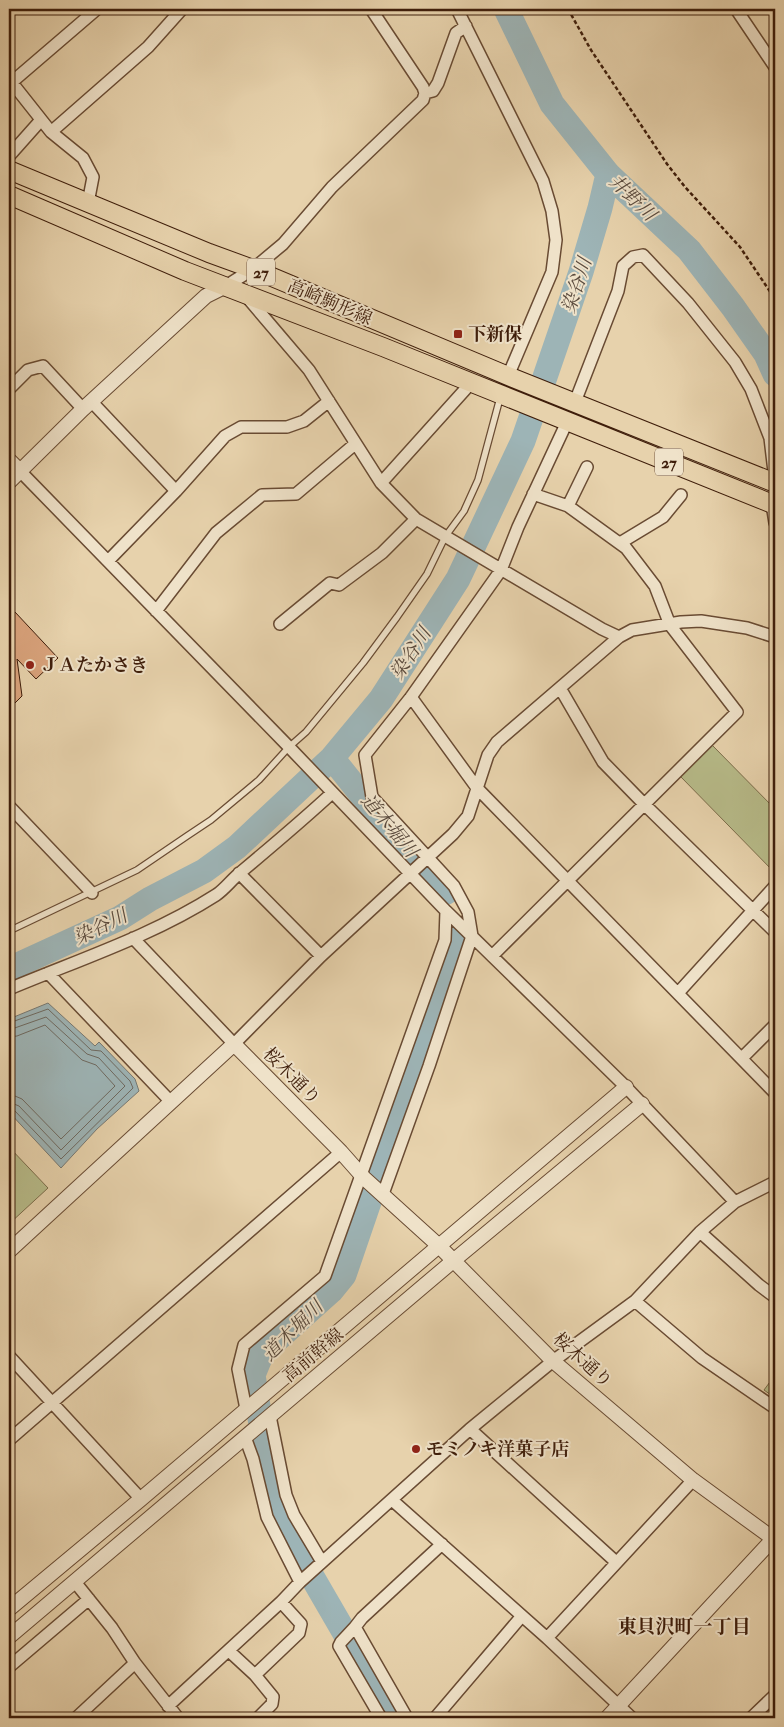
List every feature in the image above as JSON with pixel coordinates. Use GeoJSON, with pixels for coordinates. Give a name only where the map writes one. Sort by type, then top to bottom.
{"type":"FeatureCollection","features":[{"type":"Feature","properties":{"kind":"main road","name":"高崎駒形線"},"geometry":{"type":"LineString","coordinates":[[9,170],[209,254],[253,269],[510,377]]}},
{"type":"Feature","properties":{"kind":"main road","name":"高崎駒形線"},"geometry":{"type":"LineString","coordinates":[[9,195],[176,267],[503,396]]}},
{"type":"Feature","properties":{"kind":"main road","name":"27"},"geometry":{"type":"LineString","coordinates":[[510,377],[775,482]]}},
{"type":"Feature","properties":{"kind":"main road","name":"27"},"geometry":{"type":"LineString","coordinates":[[503,396],[774,504]]}},
{"type":"Feature","properties":{"kind":"street"},"geometry":{"type":"LineString","coordinates":[[88,203],[93,177],[83,158],[51,132],[10,80],[97,9]]}},
{"type":"Feature","properties":{"kind":"street"},"geometry":{"type":"LineString","coordinates":[[51,132],[148,47],[182,9]]}},
{"type":"Feature","properties":{"kind":"street"},"geometry":{"type":"LineString","coordinates":[[9,482],[87,405],[206,296],[253,269],[283,244],[332,187],[423,100],[425,93],[423,87],[371,9]]}},
{"type":"Feature","properties":{"kind":"street"},"geometry":{"type":"LineString","coordinates":[[457,9],[543,181],[552,211],[556,240],[552,272],[510,377]]}},
{"type":"Feature","properties":{"kind":"street"},"geometry":{"type":"LineString","coordinates":[[736,9],[775,67]]}},
{"type":"Feature","properties":{"kind":"street"},"geometry":{"type":"LineString","coordinates":[[425,93],[433,92],[456,33],[466,26]]}},
{"type":"Feature","properties":{"kind":"street"},"geometry":{"type":"LineString","coordinates":[[9,156],[41,120]]}},
{"type":"Feature","properties":{"kind":"street"},"geometry":{"type":"LineString","coordinates":[[571,400],[618,291],[623,266],[633,257],[643,255],[688,303],[735,362],[751,389],[770,438],[775,482]]}},
{"type":"Feature","properties":{"kind":"street"},"geometry":{"type":"LineString","coordinates":[[244,294],[309,370],[381,483],[416,519],[602,629],[619,637]]}},
{"type":"Feature","properties":{"kind":"street"},"geometry":{"type":"LineString","coordinates":[[9,388],[28,370],[43,366],[87,405],[176,491]]}},
{"type":"Feature","properties":{"kind":"street"},"geometry":{"type":"LineString","coordinates":[[381,483],[470,383]]}},
{"type":"Feature","properties":{"kind":"street"},"geometry":{"type":"LineString","coordinates":[[108,562],[176,491],[225,436],[241,427],[287,427],[304,421],[329,401]]}},
{"type":"Feature","properties":{"kind":"street"},"geometry":{"type":"LineString","coordinates":[[381,1194],[429,1066],[472,936],[468,912],[454,886],[427,859],[372,797],[365,755],[411,697],[498,568],[565,421]]}},
{"type":"Feature","properties":{"kind":"street"},"geometry":{"type":"LineString","coordinates":[[156,610],[216,534],[262,495],[296,494],[355,444]]}},
{"type":"Feature","properties":{"kind":"street"},"geometry":{"type":"LineString","coordinates":[[9,460],[330,790],[412,871],[446,911],[626,1087],[735,1202]]}},
{"type":"Feature","properties":{"kind":"street"},"geometry":{"type":"LineString","coordinates":[[568,506],[587,467]]}},
{"type":"Feature","properties":{"kind":"street"},"geometry":{"type":"LineString","coordinates":[[492,956],[737,712],[670,625],[655,586],[626,548],[568,506],[533,494]]}},
{"type":"Feature","properties":{"kind":"street"},"geometry":{"type":"LineString","coordinates":[[620,543],[663,517],[681,495]]}},
{"type":"Feature","properties":{"kind":"street"},"geometry":{"type":"LineString","coordinates":[[774,504],[775,523]]}},
{"type":"Feature","properties":{"kind":"street"},"geometry":{"type":"LineString","coordinates":[[280,624],[330,583],[339,585],[382,552],[416,519]]}},
{"type":"Feature","properties":{"kind":"street"},"geometry":{"type":"LineString","coordinates":[[9,1251],[234,1044],[321,956],[453,834],[468,816],[488,755],[497,742],[619,637],[632,630],[681,622],[701,621],[747,628],[775,636]]}},
{"type":"Feature","properties":{"kind":"street"},"geometry":{"type":"LineString","coordinates":[[560,688],[603,762],[775,932]]}},
{"type":"Feature","properties":{"kind":"street"},"geometry":{"type":"LineString","coordinates":[[411,697],[477,788],[775,1092]]}},
{"type":"Feature","properties":{"kind":"street"},"geometry":{"type":"LineString","coordinates":[[9,989],[133,938],[173,919],[217,894],[239,873],[289,832],[330,790]]}},
{"type":"Feature","properties":{"kind":"street"},"geometry":{"type":"LineString","coordinates":[[9,806],[92,893]]}},
{"type":"Feature","properties":{"kind":"street"},"geometry":{"type":"LineString","coordinates":[[239,873],[321,956]]}},
{"type":"Feature","properties":{"kind":"street"},"geometry":{"type":"LineString","coordinates":[[678,993],[775,886]]}},
{"type":"Feature","properties":{"kind":"street"},"geometry":{"type":"LineString","coordinates":[[246,1409],[238,1369],[244,1345],[325,1276],[445,940],[446,911]]}},
{"type":"Feature","properties":{"kind":"street"},"geometry":{"type":"LineString","coordinates":[[133,938],[234,1044]]}},
{"type":"Feature","properties":{"kind":"street"},"geometry":{"type":"LineString","coordinates":[[48,973],[171,1102]]}},
{"type":"Feature","properties":{"kind":"street"},"geometry":{"type":"LineString","coordinates":[[742,1058],[775,1025]]}},
{"type":"Feature","properties":{"kind":"street","name":"桜木通り"},"geometry":{"type":"LineString","coordinates":[[234,1044],[341,1152],[362,1176],[438,1245],[553,1360],[693,1480],[775,1539]]}},
{"type":"Feature","properties":{"kind":"street","name":"高前幹線"},"geometry":{"type":"LineString","coordinates":[[9,1609],[626,1087]]}},
{"type":"Feature","properties":{"kind":"street","name":"高前幹線"},"geometry":{"type":"LineString","coordinates":[[9,1637],[453,1261],[642,1104]]}},
{"type":"Feature","properties":{"kind":"street"},"geometry":{"type":"LineString","coordinates":[[9,1440],[341,1152]]}},
{"type":"Feature","properties":{"kind":"street"},"geometry":{"type":"LineString","coordinates":[[168,1706],[229,1651],[300,1582],[470,1429],[553,1360],[635,1300],[700,1232],[735,1202],[775,1182]]}},
{"type":"Feature","properties":{"kind":"street"},"geometry":{"type":"LineString","coordinates":[[700,1232],[758,1285],[775,1296]]}},
{"type":"Feature","properties":{"kind":"street"},"geometry":{"type":"LineString","coordinates":[[635,1300],[702,1358],[775,1408]]}},
{"type":"Feature","properties":{"kind":"street"},"geometry":{"type":"LineString","coordinates":[[9,1356],[141,1499]]}},
{"type":"Feature","properties":{"kind":"street"},"geometry":{"type":"LineString","coordinates":[[270,1416],[286,1495],[294,1515],[322,1562]]}},
{"type":"Feature","properties":{"kind":"street"},"geometry":{"type":"LineString","coordinates":[[470,1429],[616,1562]]}},
{"type":"Feature","properties":{"kind":"street"},"geometry":{"type":"LineString","coordinates":[[245,1437],[253,1459],[267,1517],[300,1582]]}},
{"type":"Feature","properties":{"kind":"street"},"geometry":{"type":"LineString","coordinates":[[547,1638],[693,1480]]}},
{"type":"Feature","properties":{"kind":"street"},"geometry":{"type":"LineString","coordinates":[[392,1500],[547,1638],[632,1718]]}},
{"type":"Feature","properties":{"kind":"street"},"geometry":{"type":"LineString","coordinates":[[607,1718],[775,1539]]}},
{"type":"Feature","properties":{"kind":"street"},"geometry":{"type":"LineString","coordinates":[[381,1718],[339,1646],[362,1618],[442,1544]]}},
{"type":"Feature","properties":{"kind":"street"},"geometry":{"type":"LineString","coordinates":[[74,1582],[112,1628],[135,1663],[178,1718]]}},
{"type":"Feature","properties":{"kind":"street"},"geometry":{"type":"LineString","coordinates":[[9,1667],[89,1599]]}},
{"type":"Feature","properties":{"kind":"street"},"geometry":{"type":"LineString","coordinates":[[255,1675],[300,1633],[300,1624],[281,1602]]}},
{"type":"Feature","properties":{"kind":"street"},"geometry":{"type":"LineString","coordinates":[[435,1718],[522,1617]]}},
{"type":"Feature","properties":{"kind":"street"},"geometry":{"type":"LineString","coordinates":[[354,1629],[407,1718]]}},
{"type":"Feature","properties":{"kind":"street"},"geometry":{"type":"LineString","coordinates":[[229,1651],[255,1675],[273,1697],[272,1704],[258,1718]]}},
{"type":"Feature","properties":{"kind":"street"},"geometry":{"type":"LineString","coordinates":[[76,1718],[135,1663]]}},
{"type":"Feature","properties":{"kind":"street"},"geometry":{"type":"LineString","coordinates":[[752,1718],[775,1695]]}},
{"type":"Feature","properties":{"kind":"lane"},"geometry":{"type":"LineString","coordinates":[[9,931],[92,893],[136,870],[211,820],[292,750],[363,663],[397,617],[448,538],[464,511],[478,480],[503,396]]}},
{"type":"Feature","properties":{"kind":"path"},"geometry":{"type":"LineString","coordinates":[[568,9],[590,50],[667,164],[685,187],[740,247],[775,299]]}},
{"type":"Feature","properties":{"kind":"green space"},"geometry":{"type":"Polygon","coordinates":[[[712,745],[775,809],[775,873],[680,776],[712,745]]]}},
{"type":"Feature","properties":{"kind":"green space"},"geometry":{"type":"Polygon","coordinates":[[[9,1147],[48,1188],[9,1224],[9,1147]]]}},
{"type":"Feature","properties":{"kind":"green space"},"geometry":{"type":"Polygon","coordinates":[[[775,1375],[775,1398],[764,1390],[775,1375]]]}},
{"type":"Feature","properties":{"kind":"water"},"geometry":{"type":"Polygon","coordinates":[[[48,1003],[95,1046],[99,1042],[135,1079],[139,1091],[97,1129],[61,1168],[9,1112],[9,1019],[48,1003]]]}},
{"type":"Feature","properties":{"kind":"building","name":"ＪＡたかさき"},"geometry":{"type":"Polygon","coordinates":[[[15,612],[58,658],[36,679],[17,659],[22,696],[9,709],[9,618],[15,612]]]}},
{"type":"Feature","properties":{"kind":"waterway","name":"井野川"},"geometry":{"type":"LineString","coordinates":[[506,9],[552,104],[608,174],[689,250],[766,354],[775,374]]}},
{"type":"Feature","properties":{"kind":"waterway","name":"染谷川"},"geometry":{"type":"LineString","coordinates":[[9,969],[120,918],[150,899],[204,871],[237,847],[332,758],[381,699],[458,579],[523,441],[581,272],[608,174]]}},
{"type":"Feature","properties":{"kind":"waterway","name":"道木堀川"},"geometry":{"type":"LineString","coordinates":[[332,758],[364,798],[447,892]]}},
{"type":"Feature","properties":{"kind":"waterway","name":"道木堀川"},"geometry":{"type":"LineString","coordinates":[[394,1718],[285,1530],[273,1499],[253,1375],[262,1353],[331,1291],[344,1275],[458,942],[458,933]]}},
{"type":"Feature","properties":{"kind":"place","name":"下新保"},"geometry":{"type":"Point","coordinates":[458,334]}},
{"type":"Feature","properties":{"kind":"place","name":"ＪＡたかさき"},"geometry":{"type":"Point","coordinates":[30,665]}},
{"type":"Feature","properties":{"kind":"place","name":"モミノキ洋菓子店"},"geometry":{"type":"Point","coordinates":[416,1449]}},
{"type":"Feature","properties":{"kind":"district","name":"東貝沢町一丁目"},"geometry":{"type":"Point","coordinates":[684,1626]}}]}
